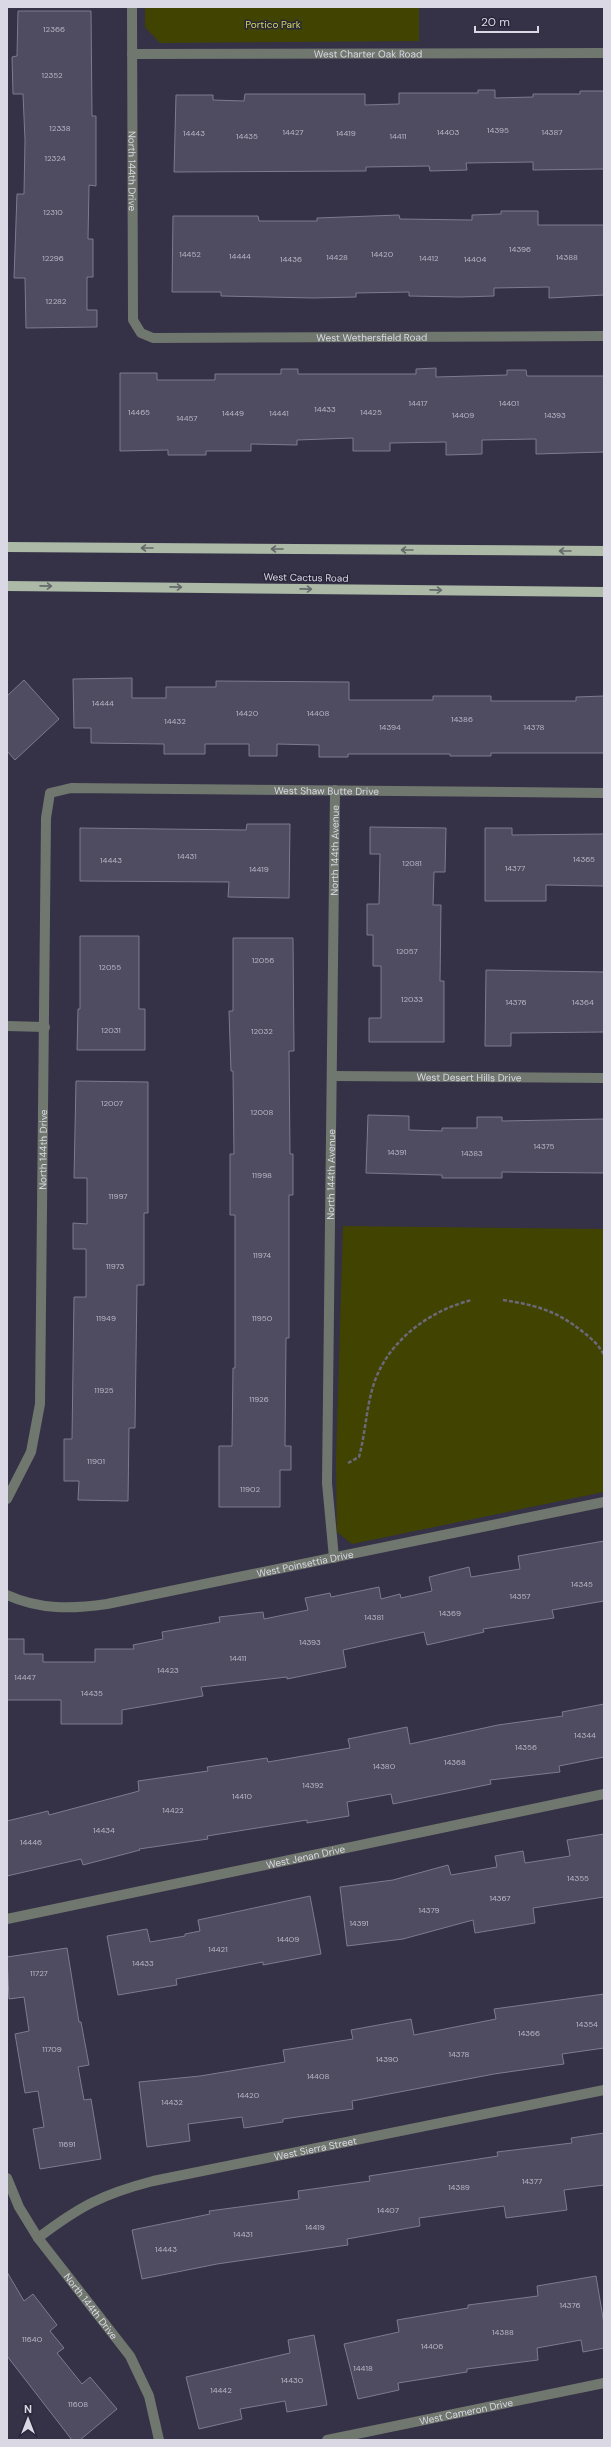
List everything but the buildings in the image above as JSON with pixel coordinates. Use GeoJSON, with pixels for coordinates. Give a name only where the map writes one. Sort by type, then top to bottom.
{"type":"FeatureCollection","features":[{"type":"Feature","properties":{"kind":"main road"},"geometry":{"type":"LineString","coordinates":[[7,547],[604,551]]}},
{"type":"Feature","properties":{"kind":"main road","name":"West Cactus Road"},"geometry":{"type":"LineString","coordinates":[[7,586],[604,592]]}},
{"type":"Feature","properties":{"kind":"street","name":"North 144th Drive"},"geometry":{"type":"LineString","coordinates":[[132,7],[133,320],[142,333]]}},
{"type":"Feature","properties":{"kind":"street","name":"West Charter Oak Road"},"geometry":{"type":"LineString","coordinates":[[132,54],[604,53]]}},
{"type":"Feature","properties":{"kind":"street","name":"West Wethersfield Road"},"geometry":{"type":"LineString","coordinates":[[142,333],[153,338],[604,336]]}},
{"type":"Feature","properties":{"kind":"street","name":"West Shaw Butte Drive"},"geometry":{"type":"LineString","coordinates":[[50,793],[71,788],[604,793]]}},
{"type":"Feature","properties":{"kind":"street","name":"North 144th Avenue"},"geometry":{"type":"LineString","coordinates":[[334,1558],[327,1482],[333,1076],[335,790]]}},
{"type":"Feature","properties":{"kind":"street","name":"North 144th Drive"},"geometry":{"type":"LineString","coordinates":[[7,1499],[31,1452],[40,1404],[46,818],[50,793]]}},
{"type":"Feature","properties":{"kind":"street"},"geometry":{"type":"LineString","coordinates":[[7,1026],[45,1027]]}},
{"type":"Feature","properties":{"kind":"street","name":"West Desert Hills Drive"},"geometry":{"type":"LineString","coordinates":[[333,1076],[604,1078]]}},
{"type":"Feature","properties":{"kind":"street","name":"West Poinsettia Drive"},"geometry":{"type":"LineString","coordinates":[[7,1595],[45,1607],[72,1609],[107,1604],[604,1502]]}},
{"type":"Feature","properties":{"kind":"street","name":"West Jenan Drive"},"geometry":{"type":"LineString","coordinates":[[7,1919],[604,1794]]}},
{"type":"Feature","properties":{"kind":"street","name":"West Sierra Street"},"geometry":{"type":"LineString","coordinates":[[38,2238],[86,2204],[117,2191],[153,2181],[604,2090]]}},
{"type":"Feature","properties":{"kind":"street","name":"North 144th Drive"},"geometry":{"type":"LineString","coordinates":[[7,2178],[19,2207],[38,2238],[130,2356],[149,2396],[159,2440]]}},
{"type":"Feature","properties":{"kind":"street","name":"West Cameron Drive"},"geometry":{"type":"LineString","coordinates":[[327,2440],[604,2383]]}},
{"type":"Feature","properties":{"kind":"path"},"geometry":{"type":"LineString","coordinates":[[348,1463],[359,1457],[372,1388],[390,1351],[424,1319],[452,1306],[472,1300]]}},
{"type":"Feature","properties":{"kind":"path"},"geometry":{"type":"LineString","coordinates":[[503,1300],[531,1304],[560,1315],[593,1340],[604,1355]]}},
{"type":"Feature","properties":{"kind":"green space","name":"Portico Park"},"geometry":{"type":"Polygon","coordinates":[[[145,7],[419,7],[419,41],[160,43],[145,27],[145,7]]]}},
{"type":"Feature","properties":{"kind":"green space"},"geometry":{"type":"Polygon","coordinates":[[[343,1226],[604,1229],[604,1492],[352,1544],[337,1532],[336,1461],[343,1226]]]}}]}
